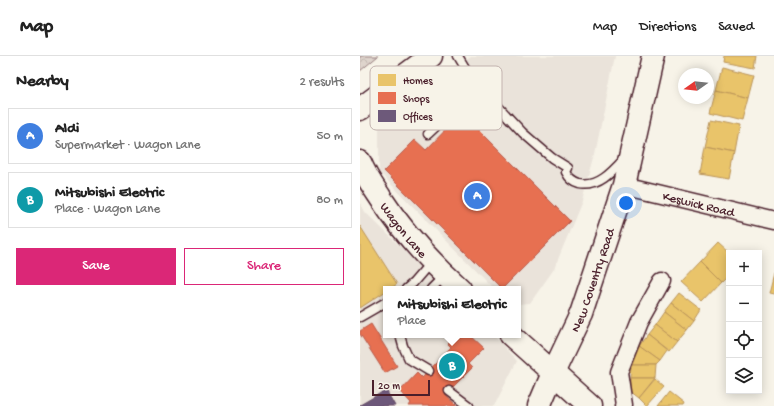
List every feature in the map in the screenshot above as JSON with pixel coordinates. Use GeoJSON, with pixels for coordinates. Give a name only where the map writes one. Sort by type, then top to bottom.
{"type":"FeatureCollection","features":[{"type":"Feature","properties":{"kind":"main road"},"geometry":{"type":"LineString","coordinates":[[418,66],[431,56]]}},
{"type":"Feature","properties":{"kind":"main road","name":"New Coventry Road"},"geometry":{"type":"LineString","coordinates":[[539,406],[581,314],[624,185],[653,56]]}},
{"type":"Feature","properties":{"kind":"main road"},"geometry":{"type":"LineString","coordinates":[[360,109],[370,102]]}},
{"type":"Feature","properties":{"kind":"main road","name":"Wagon Lane"},"geometry":{"type":"LineString","coordinates":[[360,162],[364,172],[386,206],[405,233],[442,279]]}},
{"type":"Feature","properties":{"kind":"main road"},"geometry":{"type":"LineString","coordinates":[[514,338],[590,406]]}},
{"type":"Feature","properties":{"kind":"street","name":"Keswick Road"},"geometry":{"type":"LineString","coordinates":[[624,185],[774,221]]}},
{"type":"Feature","properties":{"kind":"street"},"geometry":{"type":"LineString","coordinates":[[623,406],[619,372],[639,322],[662,281]]}},
{"type":"Feature","properties":{"kind":"lane"},"geometry":{"type":"LineString","coordinates":[[458,56],[463,66]]}},
{"type":"Feature","properties":{"kind":"lane"},"geometry":{"type":"LineString","coordinates":[[502,110],[524,133],[552,158],[568,168],[566,172],[568,177],[576,183],[592,184],[610,174],[632,151]]}},
{"type":"Feature","properties":{"kind":"lane"},"geometry":{"type":"LineString","coordinates":[[428,134],[432,130]]}},
{"type":"Feature","properties":{"kind":"lane"},"geometry":{"type":"LineString","coordinates":[[410,286],[413,283],[442,279]]}},
{"type":"Feature","properties":{"kind":"lane"},"geometry":{"type":"LineString","coordinates":[[360,317],[383,304]]}},
{"type":"Feature","properties":{"kind":"lane"},"geometry":{"type":"LineString","coordinates":[[401,338],[409,359],[428,371]]}},
{"type":"Feature","properties":{"kind":"lane"},"geometry":{"type":"LineString","coordinates":[[449,391],[469,406]]}},
{"type":"Feature","properties":{"kind":"shaded area"},"geometry":{"type":"Polygon","coordinates":[[[471,56],[615,56],[595,154],[582,201],[554,269],[530,303],[521,304],[521,286],[491,286],[379,172],[379,130],[502,130],[502,66],[457,66],[471,56]]]}},
{"type":"Feature","properties":{"kind":"shaded area"},"geometry":{"type":"Polygon","coordinates":[[[360,203],[365,212],[441,286],[383,286],[383,338],[496,338],[517,361],[494,406],[360,406],[360,203]]]}},
{"type":"Feature","properties":{"kind":"green space"},"geometry":{"type":"Polygon","coordinates":[[[360,56],[378,56],[360,71],[360,56]]]}},
{"type":"Feature","properties":{"kind":"building: Homes"},"geometry":{"type":"Polygon","coordinates":[[[724,56],[757,56],[755,68],[723,62],[724,56]]]}},
{"type":"Feature","properties":{"kind":"building: Homes"},"geometry":{"type":"Polygon","coordinates":[[[722,67],[754,75],[748,98],[716,90],[722,67]]]}},
{"type":"Feature","properties":{"kind":"building: Homes"},"geometry":{"type":"Polygon","coordinates":[[[716,90],[748,98],[742,121],[710,113],[712,104],[714,104],[716,90]]]}},
{"type":"Feature","properties":{"kind":"building: Homes"},"geometry":{"type":"Polygon","coordinates":[[[711,120],[739,126],[734,153],[705,147],[711,120]]]}},
{"type":"Feature","properties":{"kind":"building: Homes"},"geometry":{"type":"Polygon","coordinates":[[[705,147],[734,153],[729,179],[700,174],[705,147]]]}},
{"type":"Feature","properties":{"kind":"building: Homes"},"geometry":{"type":"Polygon","coordinates":[[[360,226],[397,284],[394,286],[383,286],[383,293],[360,308],[360,226]]]}},
{"type":"Feature","properties":{"kind":"building: Homes"},"geometry":{"type":"Polygon","coordinates":[[[718,243],[726,250],[726,278],[721,283],[700,262],[718,243]]]}},
{"type":"Feature","properties":{"kind":"building: Homes"},"geometry":{"type":"Polygon","coordinates":[[[700,262],[721,283],[703,302],[681,282],[700,262]]]}},
{"type":"Feature","properties":{"kind":"building: Homes"},"geometry":{"type":"Polygon","coordinates":[[[774,273],[774,294],[769,293],[774,273]]]}},
{"type":"Feature","properties":{"kind":"building: Homes"},"geometry":{"type":"Polygon","coordinates":[[[679,293],[701,310],[694,321],[671,303],[679,293]]]}},
{"type":"Feature","properties":{"kind":"building: Homes"},"geometry":{"type":"Polygon","coordinates":[[[671,303],[694,321],[687,330],[664,312],[671,303]]]}},
{"type":"Feature","properties":{"kind":"building: Homes"},"geometry":{"type":"Polygon","coordinates":[[[664,312],[687,330],[677,342],[655,325],[664,312]]]}},
{"type":"Feature","properties":{"kind":"building: Homes"},"geometry":{"type":"Polygon","coordinates":[[[655,325],[677,342],[669,352],[647,335],[655,325]]]}},
{"type":"Feature","properties":{"kind":"building: Homes"},"geometry":{"type":"Polygon","coordinates":[[[647,335],[667,351],[660,361],[639,346],[647,335]]]}},
{"type":"Feature","properties":{"kind":"building: Homes"},"geometry":{"type":"Polygon","coordinates":[[[639,346],[660,361],[656,365],[631,365],[631,356],[639,346]]]}},
{"type":"Feature","properties":{"kind":"building: Homes"},"geometry":{"type":"Polygon","coordinates":[[[631,365],[656,365],[655,378],[630,378],[631,365]]]}},
{"type":"Feature","properties":{"kind":"building: Homes"},"geometry":{"type":"Polygon","coordinates":[[[630,378],[655,378],[639,398],[630,391],[630,378]]]}},
{"type":"Feature","properties":{"kind":"building: Homes"},"geometry":{"type":"Polygon","coordinates":[[[655,379],[664,387],[647,406],[639,398],[655,379]]]}},
{"type":"Feature","properties":{"kind":"building: Homes"},"geometry":{"type":"Polygon","coordinates":[[[669,392],[684,404],[683,406],[658,406],[669,392]]]}},
{"type":"Feature","properties":{"kind":"building: Shops"},"geometry":{"type":"Polygon","coordinates":[[[445,130],[479,130],[570,221],[505,286],[499,286],[384,171],[415,140],[426,150],[445,130]]]}},
{"type":"Feature","properties":{"kind":"building: Shops"},"geometry":{"type":"Polygon","coordinates":[[[371,324],[397,366],[385,373],[360,334],[360,331],[371,324]]]}},
{"type":"Feature","properties":{"kind":"building: Shops"},"geometry":{"type":"Polygon","coordinates":[[[453,338],[473,338],[484,348],[468,364],[472,368],[445,395],[456,406],[409,406],[411,403],[400,391],[417,373],[422,378],[451,347],[448,344],[453,338]]]}},
{"type":"Feature","properties":{"kind":"building: Offices"},"geometry":{"type":"Polygon","coordinates":[[[386,390],[395,406],[360,406],[360,405],[386,390]]]}},
{"type":"Feature","properties":{"kind":"place","name":"Aldi"},"geometry":{"type":"Point","coordinates":[477,196]}},
{"type":"Feature","properties":{"kind":"place","name":"Mitsubishi Electric"},"geometry":{"type":"Point","coordinates":[452,366]}}]}
